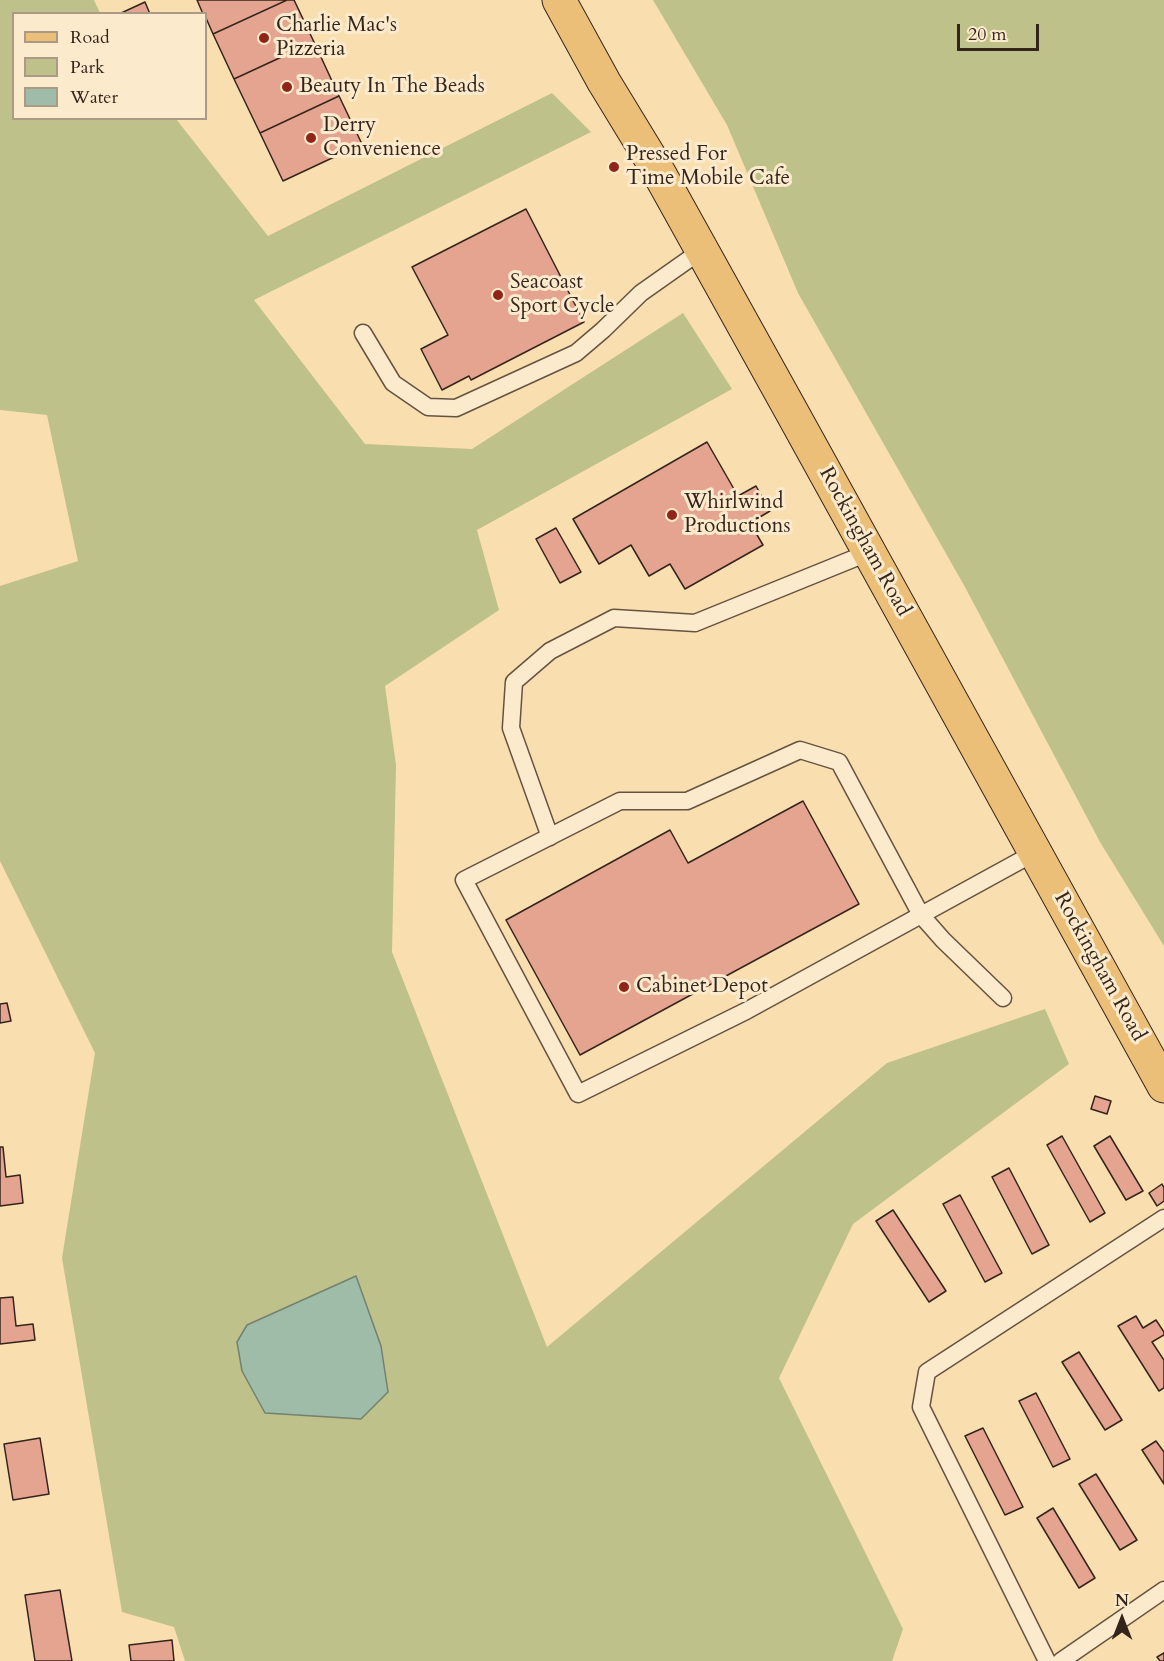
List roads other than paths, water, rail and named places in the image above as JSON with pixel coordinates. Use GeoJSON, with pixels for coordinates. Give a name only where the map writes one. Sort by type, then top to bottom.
{"type":"FeatureCollection","features":[{"type":"Feature","properties":{"kind":"main road","name":"Rockingham Road"},"geometry":{"type":"LineString","coordinates":[[559,0],[702,250],[1164,1086]]}},
{"type":"Feature","properties":{"kind":"lane"},"geometry":{"type":"LineString","coordinates":[[363,333],[393,383],[428,407],[456,408],[576,352],[603,330],[641,293],[702,250]]}},
{"type":"Feature","properties":{"kind":"lane"},"geometry":{"type":"LineString","coordinates":[[550,837],[511,728],[514,682],[550,651],[614,618],[696,623],[870,552]]}},
{"type":"Feature","properties":{"kind":"lane"},"geometry":{"type":"LineString","coordinates":[[1003,998],[943,940],[921,915],[839,762],[800,750],[687,801],[620,801],[464,879],[578,1094],[746,1011],[921,915],[1036,852]]}},
{"type":"Feature","properties":{"kind":"lane"},"geometry":{"type":"LineString","coordinates":[[1047,1661],[921,1407],[927,1372],[1164,1218]]}},
{"type":"Feature","properties":{"kind":"lane"},"geometry":{"type":"LineString","coordinates":[[1061,1661],[1164,1590]]}},
{"type":"Feature","properties":{"kind":"water"},"geometry":{"type":"Polygon","coordinates":[[[356,1276],[381,1346],[388,1392],[361,1419],[265,1413],[242,1371],[237,1342],[247,1325],[356,1276]]]}},
{"type":"Feature","properties":{"kind":"place","name":"Charlie Mac's Pizzeria"},"geometry":{"type":"Point","coordinates":[264,38]}},
{"type":"Feature","properties":{"kind":"place","name":"Beauty In The Beads"},"geometry":{"type":"Point","coordinates":[287,87]}},
{"type":"Feature","properties":{"kind":"place","name":"Derry Convenience"},"geometry":{"type":"Point","coordinates":[311,138]}},
{"type":"Feature","properties":{"kind":"place","name":"Pressed For Time Mobile Cafe"},"geometry":{"type":"Point","coordinates":[614,167]}},
{"type":"Feature","properties":{"kind":"place","name":"Seacoast Sport Cycle"},"geometry":{"type":"Point","coordinates":[498,295]}},
{"type":"Feature","properties":{"kind":"place","name":"Whirlwind Productions"},"geometry":{"type":"Point","coordinates":[672,515]}},
{"type":"Feature","properties":{"kind":"place","name":"Cabinet Depot"},"geometry":{"type":"Point","coordinates":[624,987]}}]}
